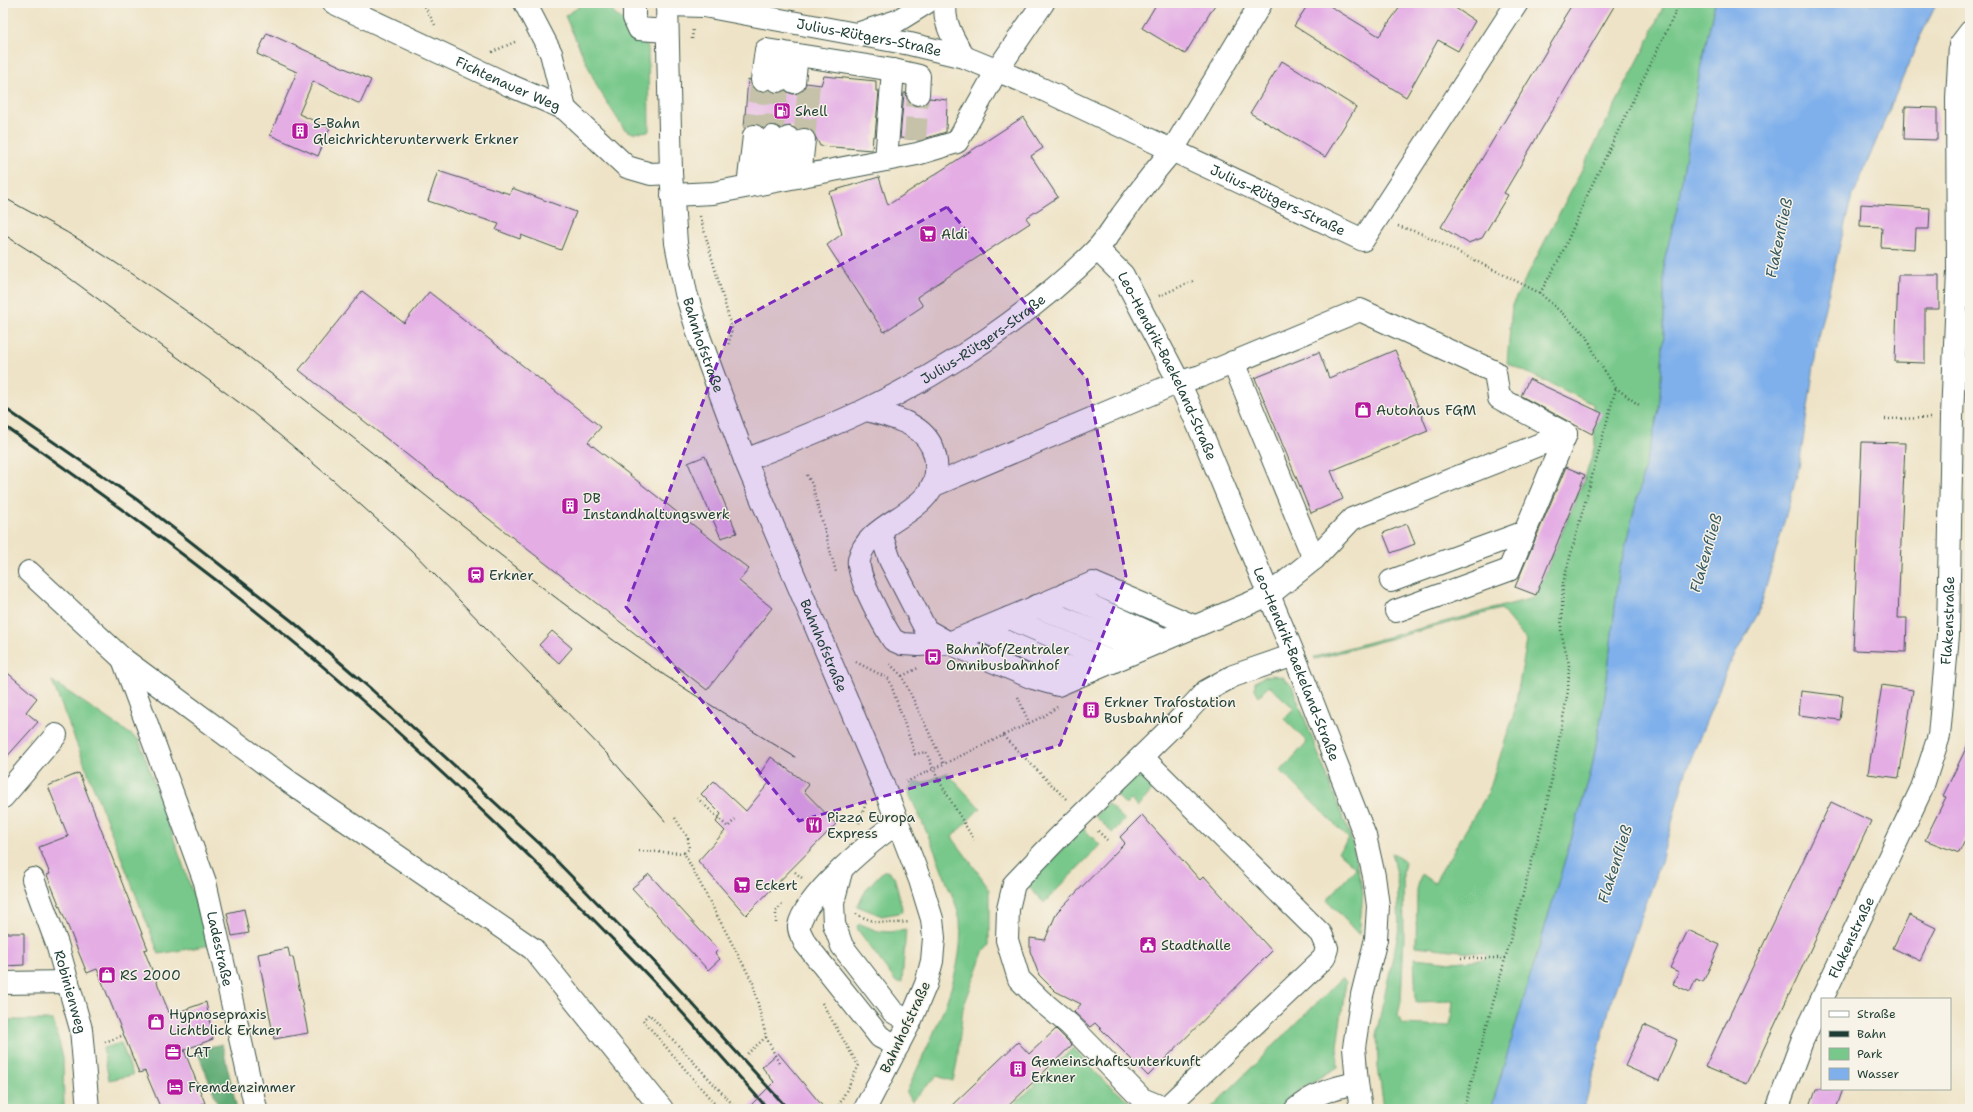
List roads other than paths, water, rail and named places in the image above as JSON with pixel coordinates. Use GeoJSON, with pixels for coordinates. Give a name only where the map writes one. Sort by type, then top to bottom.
{"type":"FeatureCollection","features":[{"type":"Feature","properties":{"kind":"street","name":"Fichtenauer Weg"},"geometry":{"type":"LineString","coordinates":[[334,3],[509,85],[565,109],[627,167],[651,174],[670,173]]}},
{"type":"Feature","properties":{"kind":"street"},"geometry":{"type":"LineString","coordinates":[[525,3],[551,53],[565,109]]}},
{"type":"Feature","properties":{"kind":"street"},"geometry":{"type":"LineString","coordinates":[[634,3],[634,18],[639,29],[667,31]]}},
{"type":"Feature","properties":{"kind":"street"},"geometry":{"type":"LineString","coordinates":[[857,34],[897,21],[926,3]]}},
{"type":"Feature","properties":{"kind":"street"},"geometry":{"type":"LineString","coordinates":[[946,3],[945,8],[950,34],[964,57]]}},
{"type":"Feature","properties":{"kind":"street"},"geometry":{"type":"LineString","coordinates":[[672,195],[713,193],[886,160],[915,147],[957,142],[996,72],[1043,3]]}},
{"type":"Feature","properties":{"kind":"street","name":"Julius-Rütgers-Straße"},"geometry":{"type":"LineString","coordinates":[[745,460],[867,410],[904,390],[958,357],[1019,316],[1097,249],[1154,171],[1172,151],[1262,3]]}},
{"type":"Feature","properties":{"kind":"street","name":"Julius-Rütgers-Straße"},"geometry":{"type":"LineString","coordinates":[[667,4],[704,6],[780,19],[910,44],[964,57],[996,72],[1042,89],[1363,240],[1517,3]]}},
{"type":"Feature","properties":{"kind":"street","name":"Bahnhofstraße"},"geometry":{"type":"LineString","coordinates":[[667,4],[670,173],[676,243],[686,293],[700,340],[745,460],[898,823],[927,899],[932,918],[934,938],[932,961],[926,984],[910,1022],[865,1109]]}},
{"type":"Feature","properties":{"kind":"street"},"geometry":{"type":"LineString","coordinates":[[780,19],[791,54],[786,82],[791,54]]}},
{"type":"Feature","properties":{"kind":"street","name":"Flakenstraße"},"geometry":{"type":"LineString","coordinates":[[1822,998],[1922,788],[1939,736],[1948,635],[1952,417],[1964,271],[1957,98],[1960,45],[1970,32]]}},
{"type":"Feature","properties":{"kind":"street"},"geometry":{"type":"LineString","coordinates":[[791,54],[892,70],[919,76],[918,94]]}},
{"type":"Feature","properties":{"kind":"street"},"geometry":{"type":"LineString","coordinates":[[886,160],[892,70]]}},
{"type":"Feature","properties":{"kind":"street"},"geometry":{"type":"LineString","coordinates":[[775,181],[780,138],[775,181]]}},
{"type":"Feature","properties":{"kind":"street","name":"Leo-Hendrik-Baekeland-Straße"},"geometry":{"type":"LineString","coordinates":[[1097,249],[1123,275],[1179,382],[1294,655],[1365,836],[1374,876],[1378,906],[1376,938],[1362,995],[1354,1047],[1361,1109]]}},
{"type":"Feature","properties":{"kind":"street"},"geometry":{"type":"LineString","coordinates":[[932,486],[1179,382],[1194,378],[1360,310],[1496,372],[1499,398],[1566,434]]}},
{"type":"Feature","properties":{"kind":"street"},"geometry":{"type":"LineString","coordinates":[[1233,362],[1314,559]]}},
{"type":"Feature","properties":{"kind":"street"},"geometry":{"type":"LineString","coordinates":[[867,410],[900,419],[922,432],[933,445],[937,466],[932,486],[922,501],[871,538],[862,550],[858,561],[860,576],[888,633],[893,640],[902,644],[919,645],[949,643],[1093,583],[1194,626]]}},
{"type":"Feature","properties":{"kind":"street"},"geometry":{"type":"LineString","coordinates":[[1396,611],[1509,570],[1566,434]]}},
{"type":"Feature","properties":{"kind":"street"},"geometry":{"type":"LineString","coordinates":[[884,528],[882,537],[885,548],[918,618],[926,630],[949,643],[1033,678],[1058,685],[1269,595],[1314,559],[1352,519],[1566,434]]}},
{"type":"Feature","properties":{"kind":"street"},"geometry":{"type":"LineString","coordinates":[[1391,581],[1525,532]]}},
{"type":"Feature","properties":{"kind":"street"},"geometry":{"type":"LineString","coordinates":[[29,572],[123,659],[291,782],[533,949],[662,1109]]}},
{"type":"Feature","properties":{"kind":"street"},"geometry":{"type":"LineString","coordinates":[[1065,594],[1163,639]]}},
{"type":"Feature","properties":{"kind":"street"},"geometry":{"type":"LineString","coordinates":[[1036,606],[1139,650]]}},
{"type":"Feature","properties":{"kind":"street"},"geometry":{"type":"LineString","coordinates":[[1009,618],[1112,662]]}},
{"type":"Feature","properties":{"kind":"street"},"geometry":{"type":"LineString","coordinates":[[980,630],[1062,665],[1086,672]]}},
{"type":"Feature","properties":{"kind":"street"},"geometry":{"type":"LineString","coordinates":[[1142,757],[1321,934],[1327,948],[1324,958],[1167,1107],[1159,1106],[1142,1099],[1069,1024],[1040,1000],[1019,979],[1007,940],[1008,909],[1014,884],[1206,691],[1233,676],[1294,655]]}},
{"type":"Feature","properties":{"kind":"street","name":"Ladestraße"},"geometry":{"type":"LineString","coordinates":[[123,659],[205,882],[256,1109]]}},
{"type":"Feature","properties":{"kind":"street"},"geometry":{"type":"LineString","coordinates":[[3,797],[56,735]]}},
{"type":"Feature","properties":{"kind":"street"},"geometry":{"type":"LineString","coordinates":[[898,823],[882,834],[818,893],[802,914],[798,928],[805,943],[880,1037],[898,1046]]}},
{"type":"Feature","properties":{"kind":"street"},"geometry":{"type":"LineString","coordinates":[[841,872],[833,902],[834,924],[842,946],[892,1012],[910,1022]]}},
{"type":"Feature","properties":{"kind":"street","name":"Robinienweg"},"geometry":{"type":"LineString","coordinates":[[33,879],[57,944],[81,1029],[88,1109]]}},
{"type":"Feature","properties":{"kind":"street"},"geometry":{"type":"LineString","coordinates":[[3,983],[68,982]]}},
{"type":"Feature","properties":{"kind":"street","name":"Flakenstraße"},"geometry":{"type":"LineString","coordinates":[[1778,1109],[1802,1041],[1821,1001]]}},
{"type":"Feature","properties":{"kind":"street"},"geometry":{"type":"LineString","coordinates":[[1296,1109],[1316,1095],[1341,1086],[1357,1083]]}},
{"type":"Feature","properties":{"kind":"water","name":"Flakenfließ"},"geometry":{"type":"Polygon","coordinates":[[[1715,3],[1937,3],[1920,37],[1850,203],[1819,332],[1799,468],[1759,612],[1729,665],[1686,771],[1660,865],[1612,998],[1584,1109],[1491,1109],[1591,772],[1605,696],[1619,572],[1659,410],[1664,333],[1664,262],[1677,209],[1700,70],[1715,3]]]}},
{"type":"Feature","properties":{"kind":"tunnel"},"geometry":{"type":"LineString","coordinates":[[754,136],[762,80]]}},
{"type":"Feature","properties":{"kind":"tunnel"},"geometry":{"type":"LineString","coordinates":[[772,137],[778,81]]}},
{"type":"Feature","properties":{"kind":"tunnel"},"geometry":{"type":"LineString","coordinates":[[804,140],[809,84]]}},
{"type":"Feature","properties":{"kind":"tunnel"},"geometry":{"type":"LineString","coordinates":[[915,140],[918,94]]}},
{"type":"Feature","properties":{"kind":"tram line"},"geometry":{"type":"LineString","coordinates":[[3,197],[88,245],[154,288],[281,381],[466,528],[591,624],[666,676],[795,757]]}},
{"type":"Feature","properties":{"kind":"tram line"},"geometry":{"type":"LineString","coordinates":[[3,234],[49,263],[252,412],[333,480],[411,550],[608,755],[665,821]]}},
{"type":"Feature","properties":{"kind":"railway"},"geometry":{"type":"LineString","coordinates":[[3,407],[136,499],[292,621],[371,689],[540,844],[649,956],[788,1109]]}},
{"type":"Feature","properties":{"kind":"railway"},"geometry":{"type":"LineString","coordinates":[[3,425],[188,558],[277,628],[364,702],[534,860],[589,915],[639,966],[768,1109]]}},
{"type":"Feature","properties":{"kind":"place","name":"Shell"},"geometry":{"type":"Point","coordinates":[782,111]}},
{"type":"Feature","properties":{"kind":"place","name":"S-Bahn Gleichrichterunterwerk Erkner"},"geometry":{"type":"Point","coordinates":[300,131]}},
{"type":"Feature","properties":{"kind":"place","name":"Aldi"},"geometry":{"type":"Point","coordinates":[928,234]}},
{"type":"Feature","properties":{"kind":"place","name":"Autohaus FGM"},"geometry":{"type":"Point","coordinates":[1363,410]}},
{"type":"Feature","properties":{"kind":"place","name":"DB Instandhaltungswerk"},"geometry":{"type":"Point","coordinates":[570,506]}},
{"type":"Feature","properties":{"kind":"place","name":"Erkner"},"geometry":{"type":"Point","coordinates":[476,575]}},
{"type":"Feature","properties":{"kind":"place","name":"Bahnhof/Zentraler Omnibusbahnhof"},"geometry":{"type":"Point","coordinates":[933,657]}},
{"type":"Feature","properties":{"kind":"place","name":"Erkner Trafostation Busbahnhof"},"geometry":{"type":"Point","coordinates":[1091,710]}},
{"type":"Feature","properties":{"kind":"place","name":"Pizza Europa Express"},"geometry":{"type":"Point","coordinates":[814,825]}},
{"type":"Feature","properties":{"kind":"place","name":"Eckert"},"geometry":{"type":"Point","coordinates":[742,885]}},
{"type":"Feature","properties":{"kind":"place","name":"Stadthalle"},"geometry":{"type":"Point","coordinates":[1148,945]}},
{"type":"Feature","properties":{"kind":"place","name":"RS 2000"},"geometry":{"type":"Point","coordinates":[107,975]}},
{"type":"Feature","properties":{"kind":"place","name":"Hypnosepraxis Lichtblick Erkner"},"geometry":{"type":"Point","coordinates":[156,1022]}},
{"type":"Feature","properties":{"kind":"place","name":"LAT"},"geometry":{"type":"Point","coordinates":[173,1052]}},
{"type":"Feature","properties":{"kind":"place","name":"Gemeinschaftsunterkunft Erkner"},"geometry":{"type":"Point","coordinates":[1018,1069]}},
{"type":"Feature","properties":{"kind":"place","name":"Fremdenzimmer"},"geometry":{"type":"Point","coordinates":[175,1087]}}]}
